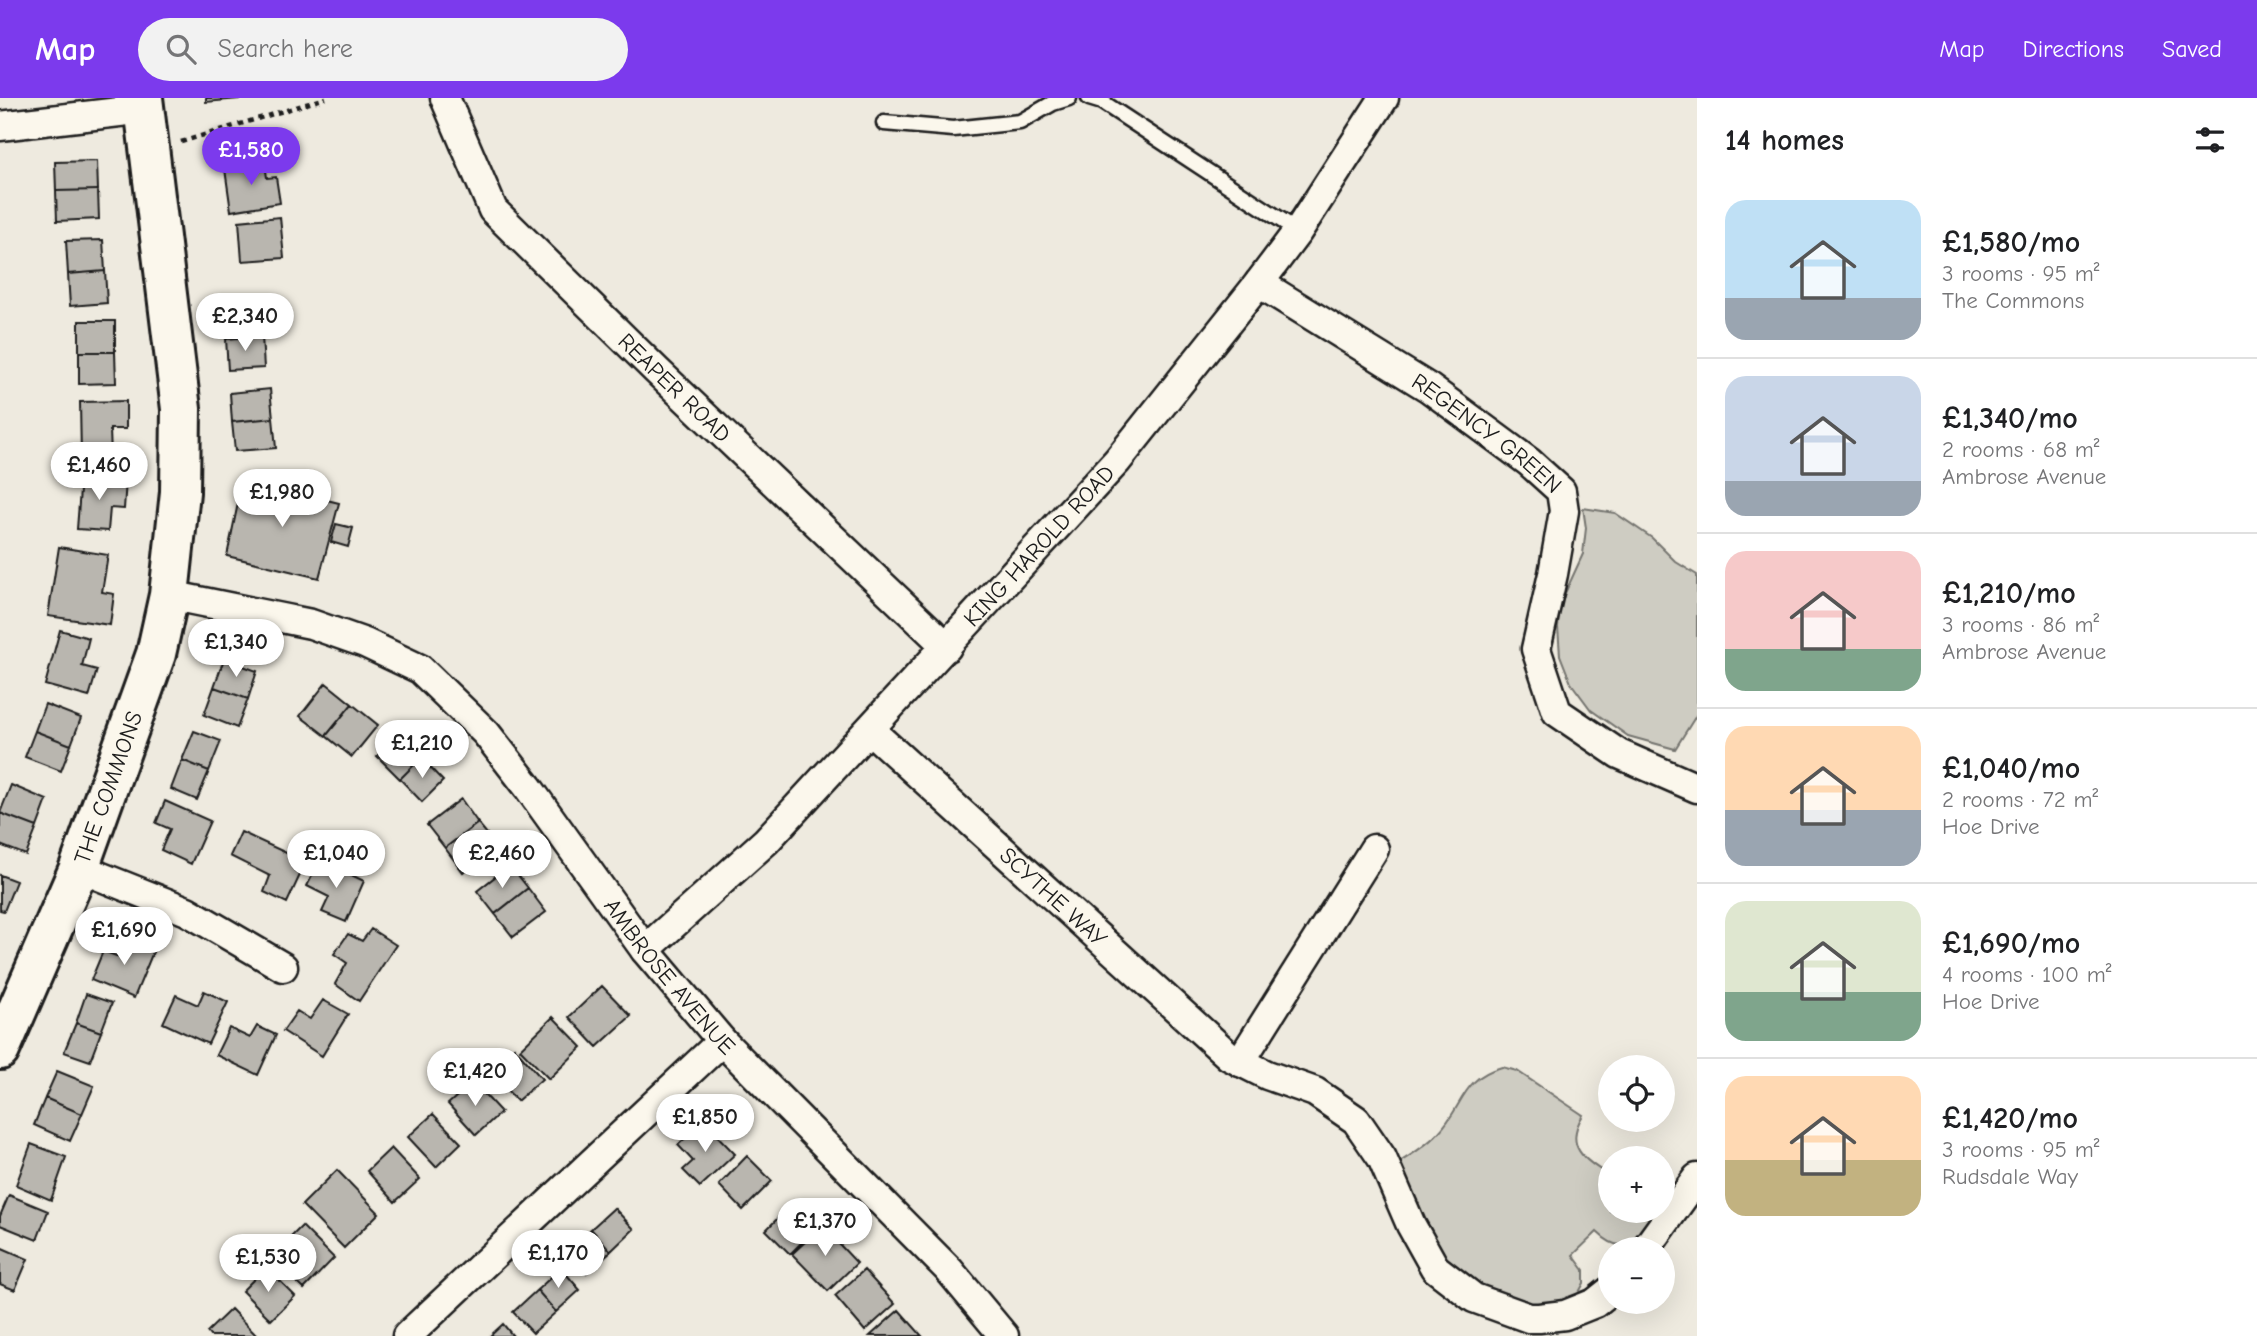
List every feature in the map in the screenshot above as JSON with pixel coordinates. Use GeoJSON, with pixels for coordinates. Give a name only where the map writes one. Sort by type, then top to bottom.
{"type":"FeatureCollection","features":[{"type":"Feature","properties":{"kind":"street","name":"REAPER ROAD"},"geometry":{"type":"LineString","coordinates":[[445,98],[493,210],[657,371],[947,647]]}},
{"type":"Feature","properties":{"kind":"street","name":"KING HAROLD ROAD"},"geometry":{"type":"LineString","coordinates":[[645,950],[766,841],[1117,461],[1298,231],[1384,98]]}},
{"type":"Feature","properties":{"kind":"street","name":"THE COMMONS"},"geometry":{"type":"LineString","coordinates":[[0,1049],[79,868],[156,654],[169,595],[180,492],[181,409],[144,103]]}},
{"type":"Feature","properties":{"kind":"street"},"geometry":{"type":"LineString","coordinates":[[0,126],[144,103]]}},
{"type":"Feature","properties":{"kind":"street","name":"REGENCY GREEN"},"geometry":{"type":"LineString","coordinates":[[1259,283],[1429,388],[1528,462],[1560,491],[1564,511],[1536,649],[1557,712],[1619,754],[1697,788]]}},
{"type":"Feature","properties":{"kind":"street","name":"AMBROSE AVENUE"},"geometry":{"type":"LineString","coordinates":[[169,595],[311,624],[365,643],[419,668],[486,733],[645,950],[722,1041],[949,1270],[1004,1336]]}},
{"type":"Feature","properties":{"kind":"street","name":"SCYTHE WAY"},"geometry":{"type":"LineString","coordinates":[[870,730],[1228,1056],[1267,1075],[1315,1092],[1356,1120],[1382,1158],[1411,1225],[1435,1268],[1474,1298],[1529,1318],[1565,1315],[1598,1301]]}},
{"type":"Feature","properties":{"kind":"street"},"geometry":{"type":"LineString","coordinates":[[1240,1062],[1374,849]]}},
{"type":"Feature","properties":{"kind":"street"},"geometry":{"type":"LineString","coordinates":[[79,868],[187,911],[282,967]]}},
{"type":"Feature","properties":{"kind":"street"},"geometry":{"type":"LineString","coordinates":[[407,1336],[722,1041]]}},
{"type":"Feature","properties":{"kind":"street"},"geometry":{"type":"LineString","coordinates":[[1654,1237],[1697,1178]]}},
{"type":"Feature","properties":{"kind":"lane"},"geometry":{"type":"LineString","coordinates":[[884,123],[953,129],[1020,122],[1053,103],[1069,98]]}},
{"type":"Feature","properties":{"kind":"lane"},"geometry":{"type":"LineString","coordinates":[[1089,98],[1102,102],[1298,231]]}},
{"type":"Feature","properties":{"kind":"path"},"geometry":{"type":"LineString","coordinates":[[150,152],[326,98]]}},
{"type":"Feature","properties":{"kind":"shaded area"},"geometry":{"type":"Polygon","coordinates":[[[1583,508],[1615,513],[1652,538],[1676,562],[1697,575],[1697,714],[1675,749],[1628,736],[1591,710],[1571,683],[1560,655],[1560,604],[1583,554],[1586,528],[1583,508]]]}},
{"type":"Feature","properties":{"kind":"shaded area"},"geometry":{"type":"Polygon","coordinates":[[[1502,1067],[1517,1071],[1583,1115],[1577,1126],[1576,1144],[1585,1158],[1598,1168],[1598,1223],[1647,1223],[1637,1237],[1603,1237],[1597,1232],[1573,1255],[1584,1270],[1584,1283],[1578,1294],[1568,1300],[1529,1304],[1493,1296],[1444,1262],[1398,1163],[1438,1133],[1464,1094],[1478,1078],[1502,1067]]]}},
{"type":"Feature","properties":{"kind":"building"},"geometry":{"type":"Polygon","coordinates":[[[206,98],[239,98],[239,99],[206,102],[206,98]]]}},
{"type":"Feature","properties":{"kind":"building"},"geometry":{"type":"Polygon","coordinates":[[[97,161],[98,190],[56,191],[55,162],[97,161]]]}},
{"type":"Feature","properties":{"kind":"building"},"geometry":{"type":"Polygon","coordinates":[[[265,163],[267,178],[276,177],[280,203],[231,211],[225,169],[265,163]]]}},
{"type":"Feature","properties":{"kind":"building"},"geometry":{"type":"Polygon","coordinates":[[[98,190],[99,219],[57,221],[56,191],[98,190]]]}},
{"type":"Feature","properties":{"kind":"building"},"geometry":{"type":"Polygon","coordinates":[[[280,217],[284,258],[242,261],[239,221],[280,217]]]}},
{"type":"Feature","properties":{"kind":"building"},"geometry":{"type":"Polygon","coordinates":[[[103,240],[105,271],[68,274],[66,241],[103,240]]]}},
{"type":"Feature","properties":{"kind":"building"},"geometry":{"type":"Polygon","coordinates":[[[105,271],[107,303],[70,306],[68,274],[105,271]]]}},
{"type":"Feature","properties":{"kind":"building"},"geometry":{"type":"Polygon","coordinates":[[[259,305],[262,336],[226,339],[223,308],[259,305]]]}},
{"type":"Feature","properties":{"kind":"building"},"geometry":{"type":"Polygon","coordinates":[[[79,321],[115,321],[115,352],[79,352],[79,321]]]}},
{"type":"Feature","properties":{"kind":"building"},"geometry":{"type":"Polygon","coordinates":[[[262,336],[264,368],[228,370],[226,339],[262,336]]]}},
{"type":"Feature","properties":{"kind":"building"},"geometry":{"type":"Polygon","coordinates":[[[79,352],[115,352],[116,383],[79,384],[79,352]]]}},
{"type":"Feature","properties":{"kind":"building"},"geometry":{"type":"Polygon","coordinates":[[[270,389],[273,418],[232,422],[230,393],[270,389]]]}},
{"type":"Feature","properties":{"kind":"building"},"geometry":{"type":"Polygon","coordinates":[[[126,401],[126,429],[110,429],[111,456],[81,456],[80,402],[126,401]]]}},
{"type":"Feature","properties":{"kind":"building"},"geometry":{"type":"Polygon","coordinates":[[[273,418],[276,448],[235,451],[232,422],[273,418]]]}},
{"type":"Feature","properties":{"kind":"building"},"geometry":{"type":"Polygon","coordinates":[[[81,477],[126,480],[124,509],[110,508],[108,531],[77,529],[81,477]]]}},
{"type":"Feature","properties":{"kind":"building"},"geometry":{"type":"Polygon","coordinates":[[[243,479],[339,503],[319,578],[227,556],[243,479]]]}},
{"type":"Feature","properties":{"kind":"building"},"geometry":{"type":"Polygon","coordinates":[[[336,524],[353,528],[348,547],[331,542],[336,524]]]}},
{"type":"Feature","properties":{"kind":"building"},"geometry":{"type":"Polygon","coordinates":[[[59,547],[108,555],[102,592],[114,594],[110,625],[48,616],[59,547]]]}},
{"type":"Feature","properties":{"kind":"building"},"geometry":{"type":"Polygon","coordinates":[[[60,630],[89,638],[82,666],[97,670],[89,697],[45,685],[60,630]]]}},
{"type":"Feature","properties":{"kind":"building"},"geometry":{"type":"Polygon","coordinates":[[[224,659],[257,671],[248,699],[214,687],[224,659]]]}},
{"type":"Feature","properties":{"kind":"building"},"geometry":{"type":"Polygon","coordinates":[[[326,683],[352,704],[326,736],[300,716],[326,683]]]}},
{"type":"Feature","properties":{"kind":"building"},"geometry":{"type":"Polygon","coordinates":[[[214,687],[248,699],[237,728],[204,715],[214,687]]]}},
{"type":"Feature","properties":{"kind":"building"},"geometry":{"type":"Polygon","coordinates":[[[45,704],[81,718],[71,745],[35,731],[45,704]]]}},
{"type":"Feature","properties":{"kind":"building"},"geometry":{"type":"Polygon","coordinates":[[[352,704],[378,725],[352,757],[326,736],[352,704]]]}},
{"type":"Feature","properties":{"kind":"building"},"geometry":{"type":"Polygon","coordinates":[[[35,731],[71,745],[61,771],[25,757],[35,731]]]}},
{"type":"Feature","properties":{"kind":"building"},"geometry":{"type":"Polygon","coordinates":[[[194,731],[221,741],[209,771],[182,760],[194,731]]]}},
{"type":"Feature","properties":{"kind":"building"},"geometry":{"type":"Polygon","coordinates":[[[399,736],[421,758],[400,779],[377,756],[399,736]]]}},
{"type":"Feature","properties":{"kind":"building"},"geometry":{"type":"Polygon","coordinates":[[[421,758],[443,781],[422,802],[400,779],[421,758]]]}},
{"type":"Feature","properties":{"kind":"building"},"geometry":{"type":"Polygon","coordinates":[[[182,760],[209,771],[197,800],[171,789],[182,760]]]}},
{"type":"Feature","properties":{"kind":"building"},"geometry":{"type":"Polygon","coordinates":[[[11,785],[47,800],[37,827],[0,813],[11,785]]]}},
{"type":"Feature","properties":{"kind":"building"},"geometry":{"type":"Polygon","coordinates":[[[461,799],[478,823],[445,848],[427,825],[461,799]]]}},
{"type":"Feature","properties":{"kind":"building"},"geometry":{"type":"Polygon","coordinates":[[[165,801],[210,821],[191,864],[161,850],[170,829],[156,823],[165,801]]]}},
{"type":"Feature","properties":{"kind":"building"},"geometry":{"type":"Polygon","coordinates":[[[0,813],[37,827],[26,855],[0,845],[0,813]]]}},
{"type":"Feature","properties":{"kind":"building"},"geometry":{"type":"Polygon","coordinates":[[[478,823],[497,846],[463,872],[445,848],[478,823]]]}},
{"type":"Feature","properties":{"kind":"building"},"geometry":{"type":"Polygon","coordinates":[[[241,832],[306,862],[287,903],[264,892],[270,876],[230,856],[241,832]]]}},
{"type":"Feature","properties":{"kind":"building"},"geometry":{"type":"Polygon","coordinates":[[[320,860],[364,881],[346,922],[322,912],[329,897],[307,886],[320,860]]]}},
{"type":"Feature","properties":{"kind":"building"},"geometry":{"type":"Polygon","coordinates":[[[510,865],[528,888],[495,914],[477,891],[510,865]]]}},
{"type":"Feature","properties":{"kind":"building"},"geometry":{"type":"Polygon","coordinates":[[[0,875],[16,881],[4,911],[0,910],[0,875]]]}},
{"type":"Feature","properties":{"kind":"building"},"geometry":{"type":"Polygon","coordinates":[[[528,888],[546,912],[513,937],[495,914],[528,888]]]}},
{"type":"Feature","properties":{"kind":"building"},"geometry":{"type":"Polygon","coordinates":[[[371,929],[396,945],[359,1001],[335,984],[347,963],[334,954],[348,934],[362,941],[371,929]]]}},
{"type":"Feature","properties":{"kind":"building"},"geometry":{"type":"Polygon","coordinates":[[[128,935],[155,947],[134,998],[91,980],[103,951],[119,957],[128,935]]]}},
{"type":"Feature","properties":{"kind":"building"},"geometry":{"type":"Polygon","coordinates":[[[602,986],[631,1016],[597,1047],[569,1017],[602,986]]]}},
{"type":"Feature","properties":{"kind":"building"},"geometry":{"type":"Polygon","coordinates":[[[204,991],[228,1002],[208,1044],[163,1023],[176,995],[198,1005],[204,991]]]}},
{"type":"Feature","properties":{"kind":"building"},"geometry":{"type":"Polygon","coordinates":[[[86,994],[112,1003],[101,1032],[76,1023],[86,994]]]}},
{"type":"Feature","properties":{"kind":"building"},"geometry":{"type":"Polygon","coordinates":[[[323,1000],[348,1014],[322,1056],[283,1031],[297,1011],[310,1019],[323,1000]]]}},
{"type":"Feature","properties":{"kind":"building"},"geometry":{"type":"Polygon","coordinates":[[[553,1017],[582,1047],[549,1079],[520,1049],[553,1017]]]}},
{"type":"Feature","properties":{"kind":"building"},"geometry":{"type":"Polygon","coordinates":[[[76,1023],[101,1032],[90,1061],[64,1052],[76,1023]]]}},
{"type":"Feature","properties":{"kind":"building"},"geometry":{"type":"Polygon","coordinates":[[[257,1026],[276,1035],[258,1075],[216,1055],[229,1028],[250,1038],[257,1026]]]}},
{"type":"Feature","properties":{"kind":"building"},"geometry":{"type":"Polygon","coordinates":[[[514,1047],[542,1079],[517,1101],[489,1070],[514,1047]]]}},
{"type":"Feature","properties":{"kind":"building"},"geometry":{"type":"Polygon","coordinates":[[[57,1071],[94,1086],[82,1114],[45,1098],[57,1071]]]}},
{"type":"Feature","properties":{"kind":"building"},"geometry":{"type":"Polygon","coordinates":[[[473,1082],[501,1112],[476,1135],[448,1104],[473,1082]]]}},
{"type":"Feature","properties":{"kind":"building"},"geometry":{"type":"Polygon","coordinates":[[[45,1098],[82,1114],[70,1141],[34,1125],[45,1098]]]}},
{"type":"Feature","properties":{"kind":"building"},"geometry":{"type":"Polygon","coordinates":[[[433,1114],[461,1143],[436,1167],[408,1137],[433,1114]]]}},
{"type":"Feature","properties":{"kind":"building"},"geometry":{"type":"Polygon","coordinates":[[[703,1121],[735,1154],[700,1187],[683,1170],[693,1161],[678,1145],[703,1121]]]}},
{"type":"Feature","properties":{"kind":"building"},"geometry":{"type":"Polygon","coordinates":[[[31,1144],[66,1157],[51,1200],[16,1185],[31,1144]]]}},
{"type":"Feature","properties":{"kind":"building"},"geometry":{"type":"Polygon","coordinates":[[[391,1148],[420,1179],[395,1202],[367,1171],[391,1148]]]}},
{"type":"Feature","properties":{"kind":"building"},"geometry":{"type":"Polygon","coordinates":[[[747,1156],[772,1181],[743,1210],[719,1185],[747,1156]]]}},
{"type":"Feature","properties":{"kind":"building"},"geometry":{"type":"Polygon","coordinates":[[[337,1170],[379,1213],[344,1248],[302,1205],[337,1170]]]}},
{"type":"Feature","properties":{"kind":"building"},"geometry":{"type":"Polygon","coordinates":[[[9,1195],[48,1211],[37,1240],[0,1225],[0,1216],[9,1195]]]}},
{"type":"Feature","properties":{"kind":"building"},"geometry":{"type":"Polygon","coordinates":[[[796,1200],[820,1224],[790,1254],[766,1230],[796,1200]]]}},
{"type":"Feature","properties":{"kind":"building"},"geometry":{"type":"Polygon","coordinates":[[[614,1208],[634,1229],[611,1251],[591,1229],[614,1208]]]}},
{"type":"Feature","properties":{"kind":"building"},"geometry":{"type":"Polygon","coordinates":[[[302,1226],[334,1258],[304,1289],[271,1257],[302,1226]]]}},
{"type":"Feature","properties":{"kind":"building"},"geometry":{"type":"Polygon","coordinates":[[[822,1226],[857,1263],[828,1291],[792,1254],[822,1226]]]}},
{"type":"Feature","properties":{"kind":"building"},"geometry":{"type":"Polygon","coordinates":[[[591,1229],[611,1251],[586,1273],[567,1251],[591,1229]]]}},
{"type":"Feature","properties":{"kind":"building"},"geometry":{"type":"Polygon","coordinates":[[[0,1247],[28,1259],[15,1290],[0,1284],[0,1247]]]}},
{"type":"Feature","properties":{"kind":"building"},"geometry":{"type":"Polygon","coordinates":[[[266,1267],[295,1296],[271,1320],[242,1291],[266,1267]]]}},
{"type":"Feature","properties":{"kind":"building"},"geometry":{"type":"Polygon","coordinates":[[[561,1268],[580,1290],[556,1312],[537,1290],[561,1268]]]}},
{"type":"Feature","properties":{"kind":"building"},"geometry":{"type":"Polygon","coordinates":[[[864,1270],[895,1304],[865,1331],[835,1296],[864,1270]]]}},
{"type":"Feature","properties":{"kind":"building"},"geometry":{"type":"Polygon","coordinates":[[[537,1290],[556,1312],[533,1333],[513,1312],[537,1290]]]}},
{"type":"Feature","properties":{"kind":"building"},"geometry":{"type":"Polygon","coordinates":[[[231,1309],[257,1336],[210,1336],[207,1332],[231,1309]]]}},
{"type":"Feature","properties":{"kind":"building"},"geometry":{"type":"Polygon","coordinates":[[[899,1310],[922,1336],[870,1336],[899,1310]]]}},
{"type":"Feature","properties":{"kind":"building"},"geometry":{"type":"Polygon","coordinates":[[[503,1324],[513,1336],[490,1336],[503,1324]]]}}]}
